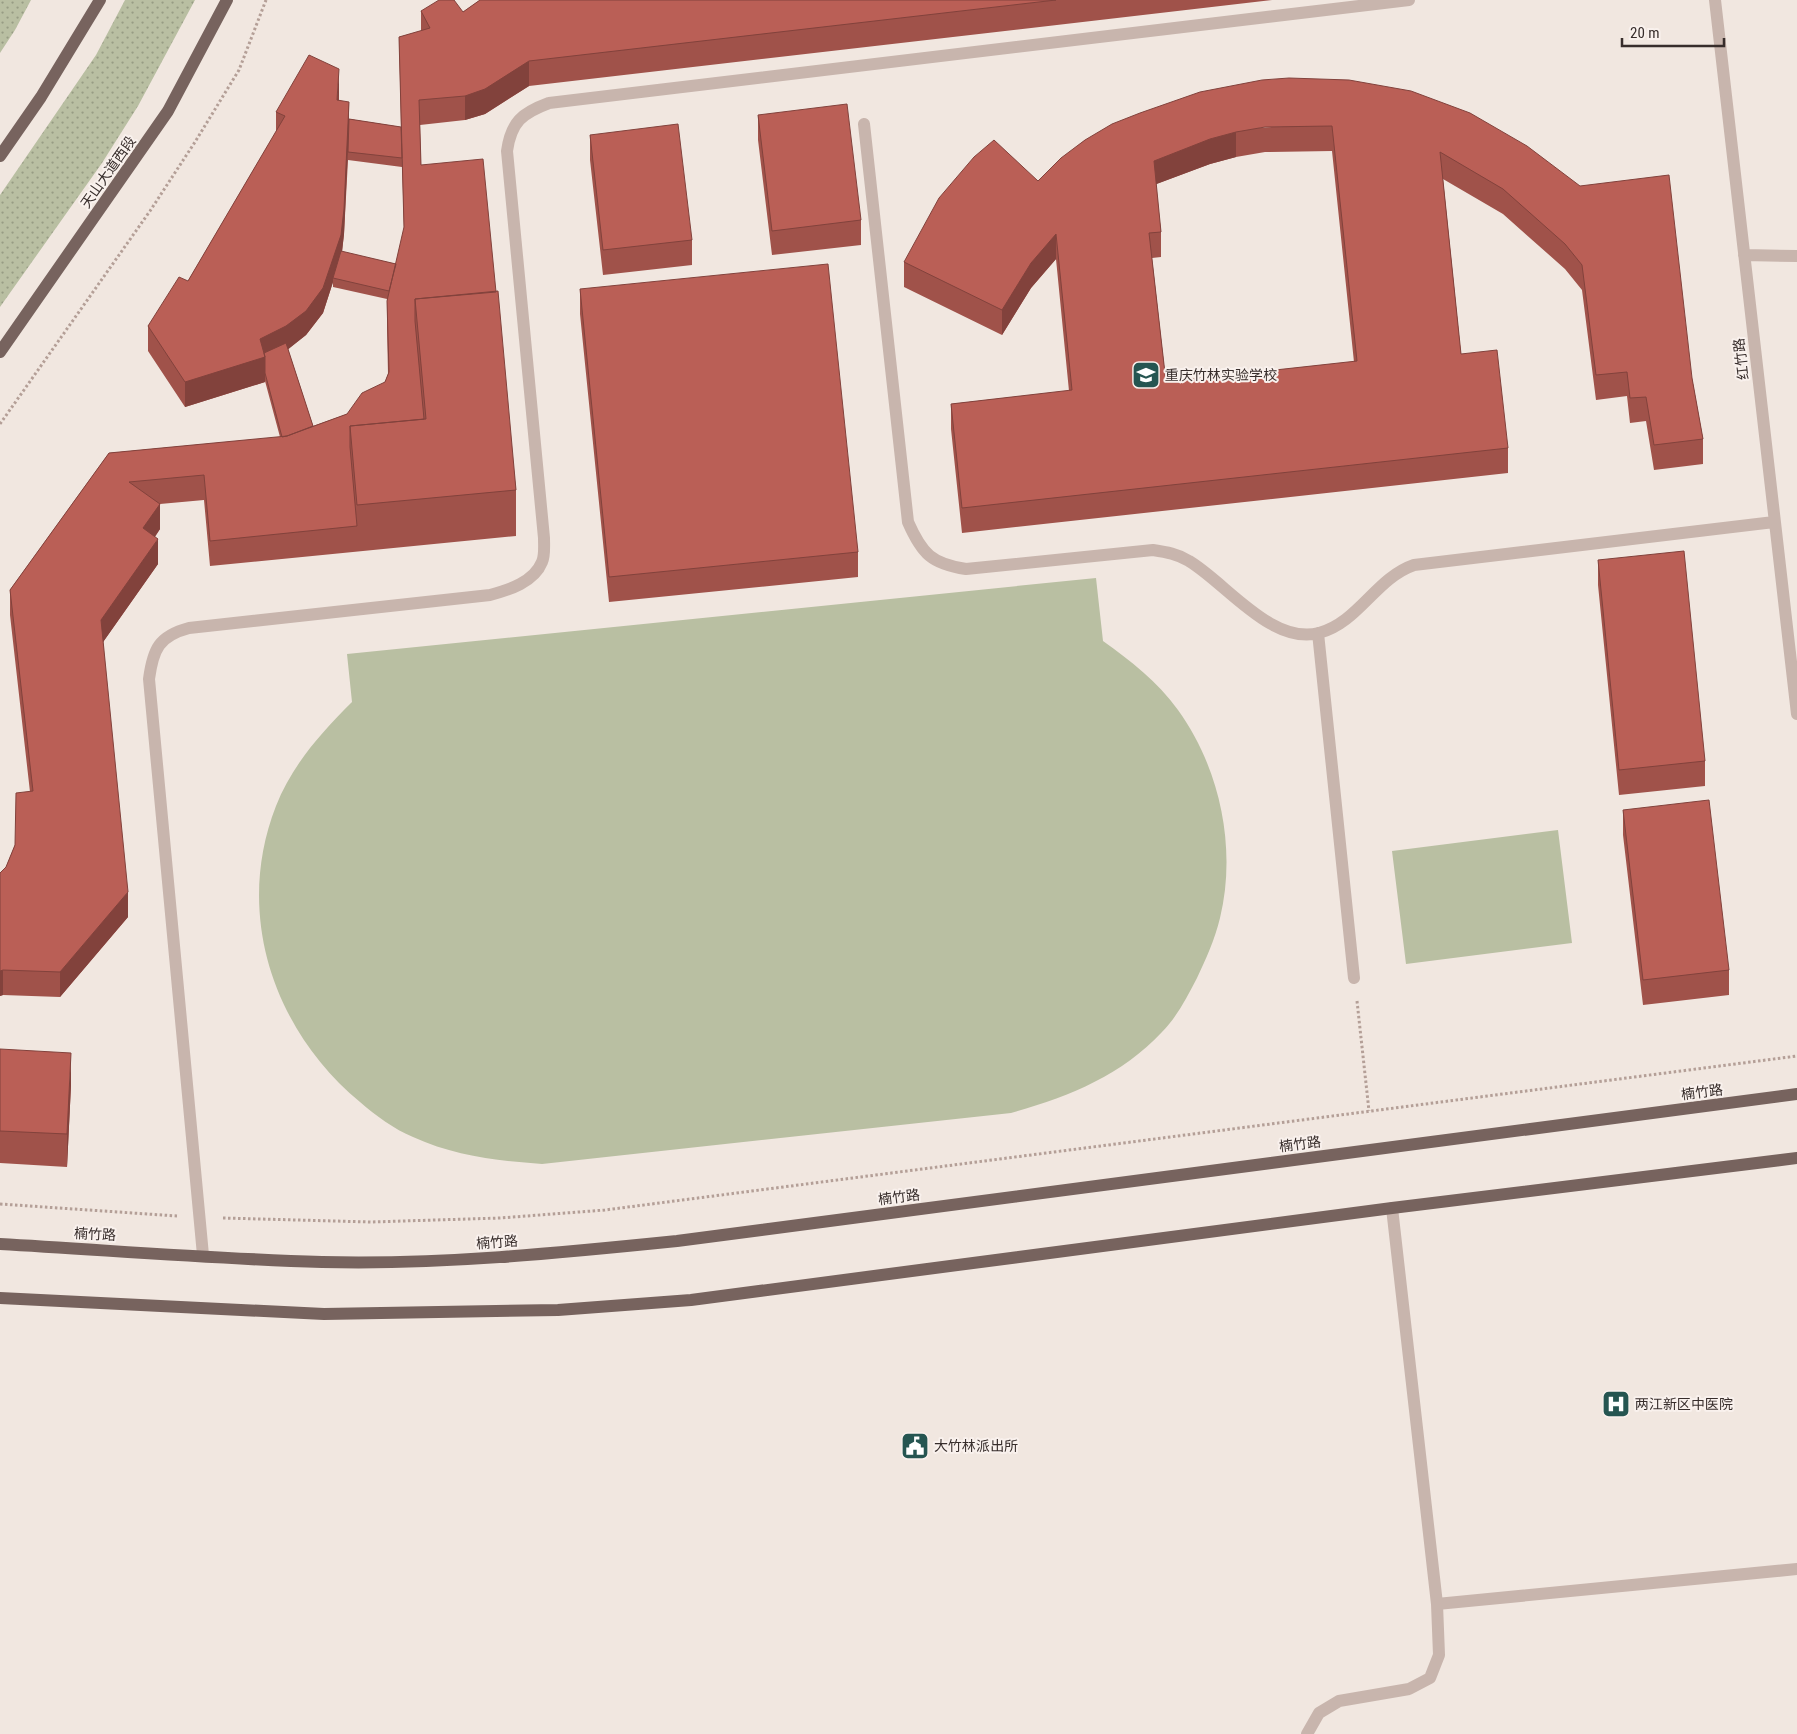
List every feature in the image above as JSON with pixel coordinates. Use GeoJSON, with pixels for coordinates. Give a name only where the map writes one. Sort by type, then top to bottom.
{"type":"FeatureCollection","features":[{"type":"Feature","properties":{"kind":"main road"},"geometry":{"type":"LineString","coordinates":[[0,156],[46,90],[100,0]]}},
{"type":"Feature","properties":{"kind":"main road","name":"天山大道西段"},"geometry":{"type":"LineString","coordinates":[[0,352],[168,111],[227,0]]}},
{"type":"Feature","properties":{"kind":"main road","name":"楠竹路"},"geometry":{"type":"LineString","coordinates":[[0,1244],[322,1262],[448,1261],[559,1253],[697,1238],[1797,1094]]}},
{"type":"Feature","properties":{"kind":"main road"},"geometry":{"type":"LineString","coordinates":[[0,1298],[324,1314],[558,1310],[691,1300],[1392,1208],[1797,1158]]}},
{"type":"Feature","properties":{"kind":"street"},"geometry":{"type":"LineString","coordinates":[[203,1255],[149,679],[154,653],[161,641],[172,633],[189,628],[490,595],[511,589],[529,578],[542,562],[544,538],[507,152],[509,134],[518,121],[530,110],[549,103],[1409,0]]}},
{"type":"Feature","properties":{"kind":"street","name":"红竹路"},"geometry":{"type":"LineString","coordinates":[[1715,0],[1797,714]]}},
{"type":"Feature","properties":{"kind":"street"},"geometry":{"type":"LineString","coordinates":[[864,124],[908,522],[916,540],[929,557],[946,566],[966,569],[1153,550],[1173,553],[1189,560],[1264,620],[1283,630],[1300,634],[1318,633],[1336,626],[1398,570],[1414,565],[1774,522]]}},
{"type":"Feature","properties":{"kind":"street"},"geometry":{"type":"LineString","coordinates":[[1744,255],[1797,256]]}},
{"type":"Feature","properties":{"kind":"street"},"geometry":{"type":"LineString","coordinates":[[1318,633],[1354,978]]}},
{"type":"Feature","properties":{"kind":"street"},"geometry":{"type":"LineString","coordinates":[[1307,1734],[1319,1712],[1339,1701],[1409,1689],[1430,1678],[1439,1655],[1437,1604],[1392,1208]]}},
{"type":"Feature","properties":{"kind":"street"},"geometry":{"type":"LineString","coordinates":[[1437,1604],[1797,1569]]}},
{"type":"Feature","properties":{"kind":"path"},"geometry":{"type":"LineString","coordinates":[[0,424],[150,212],[196,142],[239,70],[266,0]]}},
{"type":"Feature","properties":{"kind":"path"},"geometry":{"type":"LineString","coordinates":[[1354,978],[1369,1111]]}},
{"type":"Feature","properties":{"kind":"path"},"geometry":{"type":"LineString","coordinates":[[0,1204],[199,1218],[371,1222],[500,1218],[605,1210],[1797,1056]]}},
{"type":"Feature","properties":{"kind":"green space"},"geometry":{"type":"Polygon","coordinates":[[[0,0],[31,0],[0,53],[0,0]]]}},
{"type":"Feature","properties":{"kind":"green space"},"geometry":{"type":"Polygon","coordinates":[[[125,0],[195,0],[138,106],[102,163],[0,307],[0,195],[96,55],[125,0]]]}},
{"type":"Feature","properties":{"kind":"green space"},"geometry":{"type":"Polygon","coordinates":[[[1096,578],[1103,641],[1143,672],[1170,700],[1193,733],[1205,757],[1221,809],[1227,864],[1225,891],[1216,934],[1200,971],[1181,1006],[1167,1026],[1146,1047],[1111,1073],[1092,1083],[1053,1100],[1011,1113],[542,1164],[509,1161],[445,1149],[406,1134],[385,1122],[360,1102],[330,1073],[304,1040],[284,1005],[270,967],[261,928],[259,887],[264,846],[276,806],[290,777],[308,750],[352,702],[347,654],[1096,578]]]}},
{"type":"Feature","properties":{"kind":"green space"},"geometry":{"type":"Polygon","coordinates":[[[1558,830],[1572,943],[1406,964],[1392,851],[1558,830]]]}},
{"type":"Feature","properties":{"kind":"building"},"geometry":{"type":"Polygon","coordinates":[[[439,0],[454,0],[463,12],[480,0],[1056,0],[529,61],[485,89],[465,96],[419,100],[421,165],[483,159],[496,292],[415,299],[415,321],[424,419],[350,426],[357,526],[210,541],[204,475],[129,482],[160,504],[143,528],[158,539],[101,620],[128,892],[60,972],[0,971],[0,873],[6,867],[15,845],[16,793],[33,791],[10,590],[109,453],[287,436],[347,414],[362,393],[385,382],[389,372],[387,301],[404,227],[399,37],[430,28],[421,11],[439,0]]]}},
{"type":"Feature","properties":{"kind":"building"},"geometry":{"type":"Polygon","coordinates":[[[309,55],[339,69],[337,100],[349,102],[341,235],[323,288],[306,311],[286,326],[260,339],[265,357],[185,382],[148,326],[179,277],[188,281],[285,116],[276,112],[309,55]]]}},
{"type":"Feature","properties":{"kind":"building"},"geometry":{"type":"Polygon","coordinates":[[[1289,78],[1349,80],[1411,91],[1470,113],[1527,146],[1580,186],[1669,175],[1692,378],[1703,439],[1654,445],[1646,397],[1630,398],[1627,372],[1596,375],[1582,265],[1565,244],[1503,189],[1440,152],[1461,354],[1497,350],[1508,448],[962,508],[951,404],[1072,390],[1056,234],[1031,263],[1002,310],[904,262],[939,198],[974,157],[994,140],[1038,181],[1061,158],[1085,140],[1112,124],[1200,92],[1262,80],[1289,78]],[[1332,126],[1265,127],[1236,132],[1210,139],[1154,161],[1161,232],[1149,233],[1166,382],[1357,361],[1332,126]]]}},
{"type":"Feature","properties":{"kind":"building"},"geometry":{"type":"Polygon","coordinates":[[[847,104],[861,220],[772,231],[758,115],[847,104]]]}},
{"type":"Feature","properties":{"kind":"building"},"geometry":{"type":"Polygon","coordinates":[[[349,119],[401,127],[402,158],[348,152],[349,119]]]}},
{"type":"Feature","properties":{"kind":"building"},"geometry":{"type":"Polygon","coordinates":[[[678,124],[692,240],[603,250],[590,135],[678,124]]]}},
{"type":"Feature","properties":{"kind":"building"},"geometry":{"type":"Polygon","coordinates":[[[341,251],[396,264],[389,291],[333,278],[341,251]]]}},
{"type":"Feature","properties":{"kind":"building"},"geometry":{"type":"Polygon","coordinates":[[[828,264],[858,552],[609,577],[580,289],[828,264]]]}},
{"type":"Feature","properties":{"kind":"building"},"geometry":{"type":"Polygon","coordinates":[[[498,291],[516,490],[357,505],[350,426],[426,419],[415,299],[498,291]]]}},
{"type":"Feature","properties":{"kind":"building"},"geometry":{"type":"Polygon","coordinates":[[[286,343],[313,426],[282,437],[265,373],[264,353],[286,343]]]}},
{"type":"Feature","properties":{"kind":"building"},"geometry":{"type":"Polygon","coordinates":[[[1684,551],[1705,761],[1619,770],[1598,560],[1684,551]]]}},
{"type":"Feature","properties":{"kind":"building"},"geometry":{"type":"Polygon","coordinates":[[[1709,800],[1729,970],[1643,980],[1623,810],[1709,800]]]}},
{"type":"Feature","properties":{"kind":"building"},"geometry":{"type":"Polygon","coordinates":[[[0,1049],[71,1053],[67,1134],[0,1131],[0,1049]]]}},
{"type":"Feature","properties":{"kind":"place","name":"重庆竹林实验学校"},"geometry":{"type":"Point","coordinates":[1146,375]}},
{"type":"Feature","properties":{"kind":"place","name":"两江新区中医院"},"geometry":{"type":"Point","coordinates":[1616,1404]}},
{"type":"Feature","properties":{"kind":"place","name":"大竹林派出所"},"geometry":{"type":"Point","coordinates":[915,1446]}}]}
